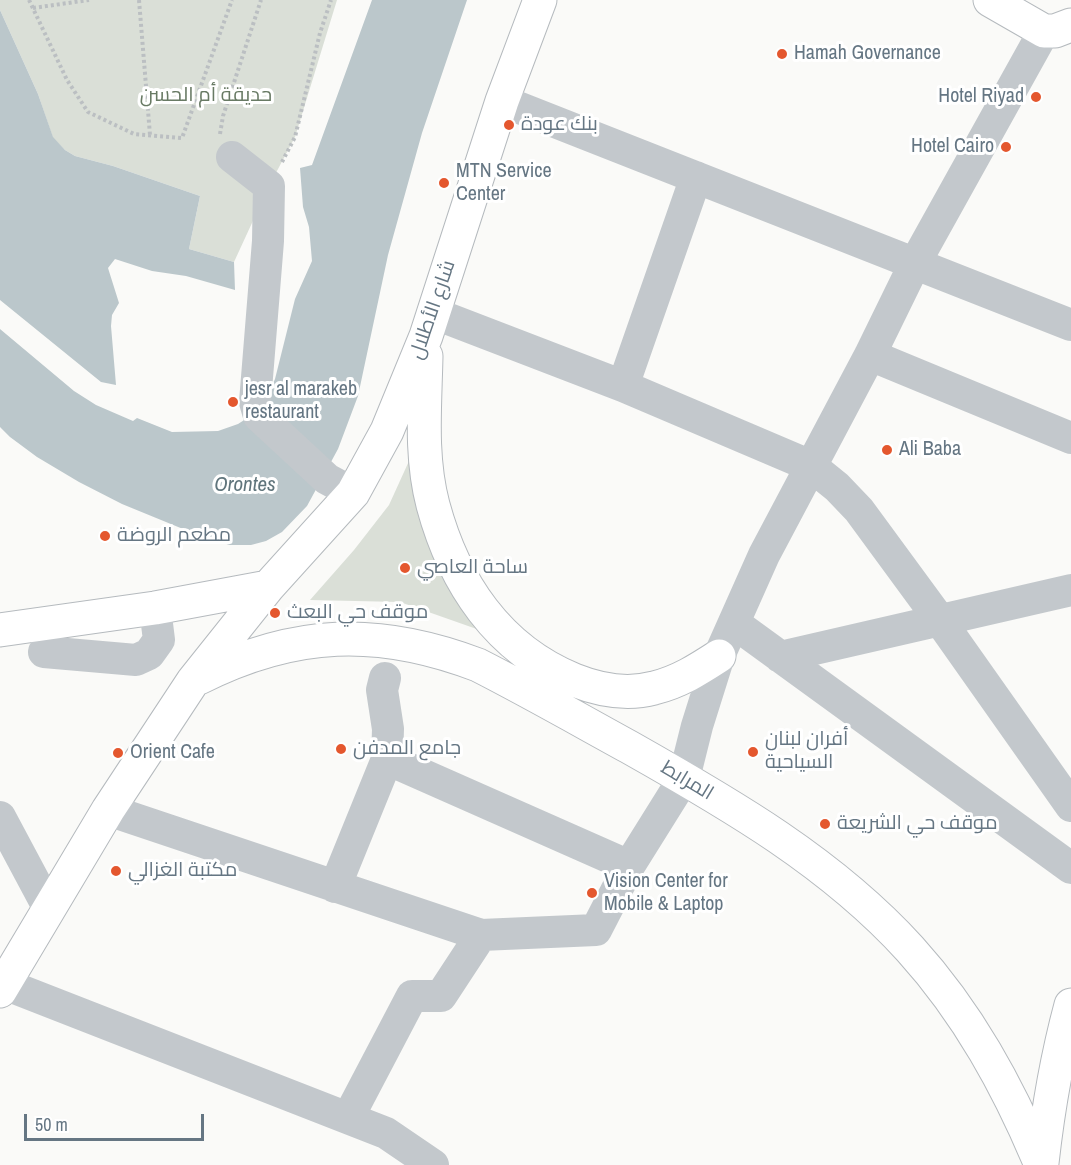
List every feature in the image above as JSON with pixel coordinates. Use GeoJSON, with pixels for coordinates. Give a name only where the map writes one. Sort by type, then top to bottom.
{"type":"FeatureCollection","features":[{"type":"Feature","properties":{"kind":"main road","name":"شارع الأطلال"},"geometry":{"type":"LineString","coordinates":[[2,987],[108,810],[193,681],[268,587],[340,486],[387,431],[430,324],[502,101],[540,0]]}},
{"type":"Feature","properties":{"kind":"main road"},"geometry":{"type":"LineString","coordinates":[[990,0],[1062,31]]}},
{"type":"Feature","properties":{"kind":"main road"},"geometry":{"type":"LineString","coordinates":[[1032,0],[1037,22],[1062,31]]}},
{"type":"Feature","properties":{"kind":"main road"},"geometry":{"type":"LineString","coordinates":[[430,324],[423,430],[426,468],[433,505],[445,541],[460,576],[480,608],[505,636],[534,660],[592,687],[624,691],[653,689],[689,675],[719,656]]}},
{"type":"Feature","properties":{"kind":"main road"},"geometry":{"type":"LineString","coordinates":[[0,630],[155,608],[268,587]]}},
{"type":"Feature","properties":{"kind":"main road","name":"المرابط"},"geometry":{"type":"LineString","coordinates":[[193,681],[226,664],[297,643],[343,639],[407,643],[443,652],[477,665],[684,778],[797,849],[821,867],[876,913],[911,950],[962,1014],[1000,1074],[1041,1165]]}},
{"type":"Feature","properties":{"kind":"main road"},"geometry":{"type":"LineString","coordinates":[[1041,1165],[1048,1112],[1071,1005]]}},
{"type":"Feature","properties":{"kind":"street"},"geometry":{"type":"LineString","coordinates":[[108,810],[482,935],[597,930],[629,866],[684,778],[697,726],[719,656],[764,555],[870,355],[915,263],[1062,31]]}},
{"type":"Feature","properties":{"kind":"street"},"geometry":{"type":"LineString","coordinates":[[502,101],[1071,325]]}},
{"type":"Feature","properties":{"kind":"street"},"geometry":{"type":"LineString","coordinates":[[232,157],[269,186],[268,241],[255,402],[259,416],[340,486]]}},
{"type":"Feature","properties":{"kind":"street"},"geometry":{"type":"LineString","coordinates":[[623,386],[696,177]]}},
{"type":"Feature","properties":{"kind":"street"},"geometry":{"type":"LineString","coordinates":[[430,324],[623,386],[811,466],[837,487],[859,510],[1071,806]]}},
{"type":"Feature","properties":{"kind":"street"},"geometry":{"type":"LineString","coordinates":[[870,355],[1071,438]]}},
{"type":"Feature","properties":{"kind":"street"},"geometry":{"type":"LineString","coordinates":[[780,657],[1071,590]]}},
{"type":"Feature","properties":{"kind":"street"},"geometry":{"type":"LineString","coordinates":[[44,652],[136,660],[149,654],[159,640],[155,608]]}},
{"type":"Feature","properties":{"kind":"street"},"geometry":{"type":"LineString","coordinates":[[734,623],[1071,868]]}},
{"type":"Feature","properties":{"kind":"street"},"geometry":{"type":"LineString","coordinates":[[334,887],[387,759],[388,729],[382,690],[386,678]]}},
{"type":"Feature","properties":{"kind":"street"},"geometry":{"type":"LineString","coordinates":[[387,759],[629,866]]}},
{"type":"Feature","properties":{"kind":"street"},"geometry":{"type":"LineString","coordinates":[[0,817],[48,907]]}},
{"type":"Feature","properties":{"kind":"street"},"geometry":{"type":"LineString","coordinates":[[348,1118],[412,996],[441,996],[482,935]]}},
{"type":"Feature","properties":{"kind":"street"},"geometry":{"type":"LineString","coordinates":[[2,987],[386,1133],[433,1165]]}},
{"type":"Feature","properties":{"kind":"path"},"geometry":{"type":"LineString","coordinates":[[29,0],[67,80],[88,112],[134,134],[182,138],[232,0]]}},
{"type":"Feature","properties":{"kind":"path"},"geometry":{"type":"LineString","coordinates":[[33,8],[89,0]]}},
{"type":"Feature","properties":{"kind":"path"},"geometry":{"type":"LineString","coordinates":[[139,0],[150,135]]}},
{"type":"Feature","properties":{"kind":"path"},"geometry":{"type":"LineString","coordinates":[[232,157],[218,142],[223,116],[261,0]]}},
{"type":"Feature","properties":{"kind":"path"},"geometry":{"type":"LineString","coordinates":[[269,186],[296,137],[317,43],[331,0]]}},
{"type":"Feature","properties":{"kind":"green space","name":"حديقة أم الحسن"},"geometry":{"type":"Polygon","coordinates":[[[0,0],[337,0],[295,137],[269,186],[234,262],[189,249],[200,196],[113,166],[75,156],[53,138],[38,94],[0,10],[0,0]]]}},
{"type":"Feature","properties":{"kind":"green space"},"geometry":{"type":"Polygon","coordinates":[[[424,428],[423,496],[505,639],[400,602],[310,600],[354,550],[389,505],[424,428]]]}},
{"type":"Feature","properties":{"kind":"water","name":"Orontes"},"geometry":{"type":"Polygon","coordinates":[[[372,0],[467,0],[422,133],[388,255],[358,396],[338,449],[307,506],[282,532],[266,541],[251,545],[230,545],[205,538],[122,504],[37,457],[10,437],[0,427],[0,329],[74,391],[96,405],[133,421],[137,418],[172,432],[218,431],[238,424],[252,415],[267,397],[275,379],[295,299],[312,261],[309,227],[303,207],[300,168],[312,165],[372,0]]]}},
{"type":"Feature","properties":{"kind":"water"},"geometry":{"type":"Polygon","coordinates":[[[0,10],[38,94],[53,137],[65,150],[75,156],[113,166],[200,196],[189,249],[234,262],[235,290],[186,276],[152,271],[115,259],[108,268],[119,303],[112,315],[111,326],[116,385],[101,382],[0,300],[0,10]]]}},
{"type":"Feature","properties":{"kind":"place","name":"Hamah Governance"},"geometry":{"type":"Point","coordinates":[782,54]}},
{"type":"Feature","properties":{"kind":"place","name":"Hotel Riyad"},"geometry":{"type":"Point","coordinates":[1036,97]}},
{"type":"Feature","properties":{"kind":"place","name":"بنك عودة"},"geometry":{"type":"Point","coordinates":[509,125]}},
{"type":"Feature","properties":{"kind":"place","name":"Hotel Cairo"},"geometry":{"type":"Point","coordinates":[1006,147]}},
{"type":"Feature","properties":{"kind":"place","name":"MTN Service Center"},"geometry":{"type":"Point","coordinates":[444,183]}},
{"type":"Feature","properties":{"kind":"place","name":"jesr al marakeb restaurant"},"geometry":{"type":"Point","coordinates":[233,402]}},
{"type":"Feature","properties":{"kind":"place","name":"Ali Baba"},"geometry":{"type":"Point","coordinates":[887,450]}},
{"type":"Feature","properties":{"kind":"place","name":"مطعم الروضة"},"geometry":{"type":"Point","coordinates":[105,536]}},
{"type":"Feature","properties":{"kind":"place","name":"ساحة العاصي"},"geometry":{"type":"Point","coordinates":[405,568]}},
{"type":"Feature","properties":{"kind":"place","name":"موقف حي البعث"},"geometry":{"type":"Point","coordinates":[275,613]}},
{"type":"Feature","properties":{"kind":"place","name":"جامع المدفن"},"geometry":{"type":"Point","coordinates":[341,749]}},
{"type":"Feature","properties":{"kind":"place","name":"أفران لبنان السياحية"},"geometry":{"type":"Point","coordinates":[753,752]}},
{"type":"Feature","properties":{"kind":"place","name":"Orient Cafe"},"geometry":{"type":"Point","coordinates":[118,753]}},
{"type":"Feature","properties":{"kind":"place","name":"موقف حي الشريعة"},"geometry":{"type":"Point","coordinates":[825,824]}},
{"type":"Feature","properties":{"kind":"place","name":"مكتبة الغزالي"},"geometry":{"type":"Point","coordinates":[116,871]}},
{"type":"Feature","properties":{"kind":"place","name":"Vision Center for Mobile & Laptop"},"geometry":{"type":"Point","coordinates":[592,893]}}]}
